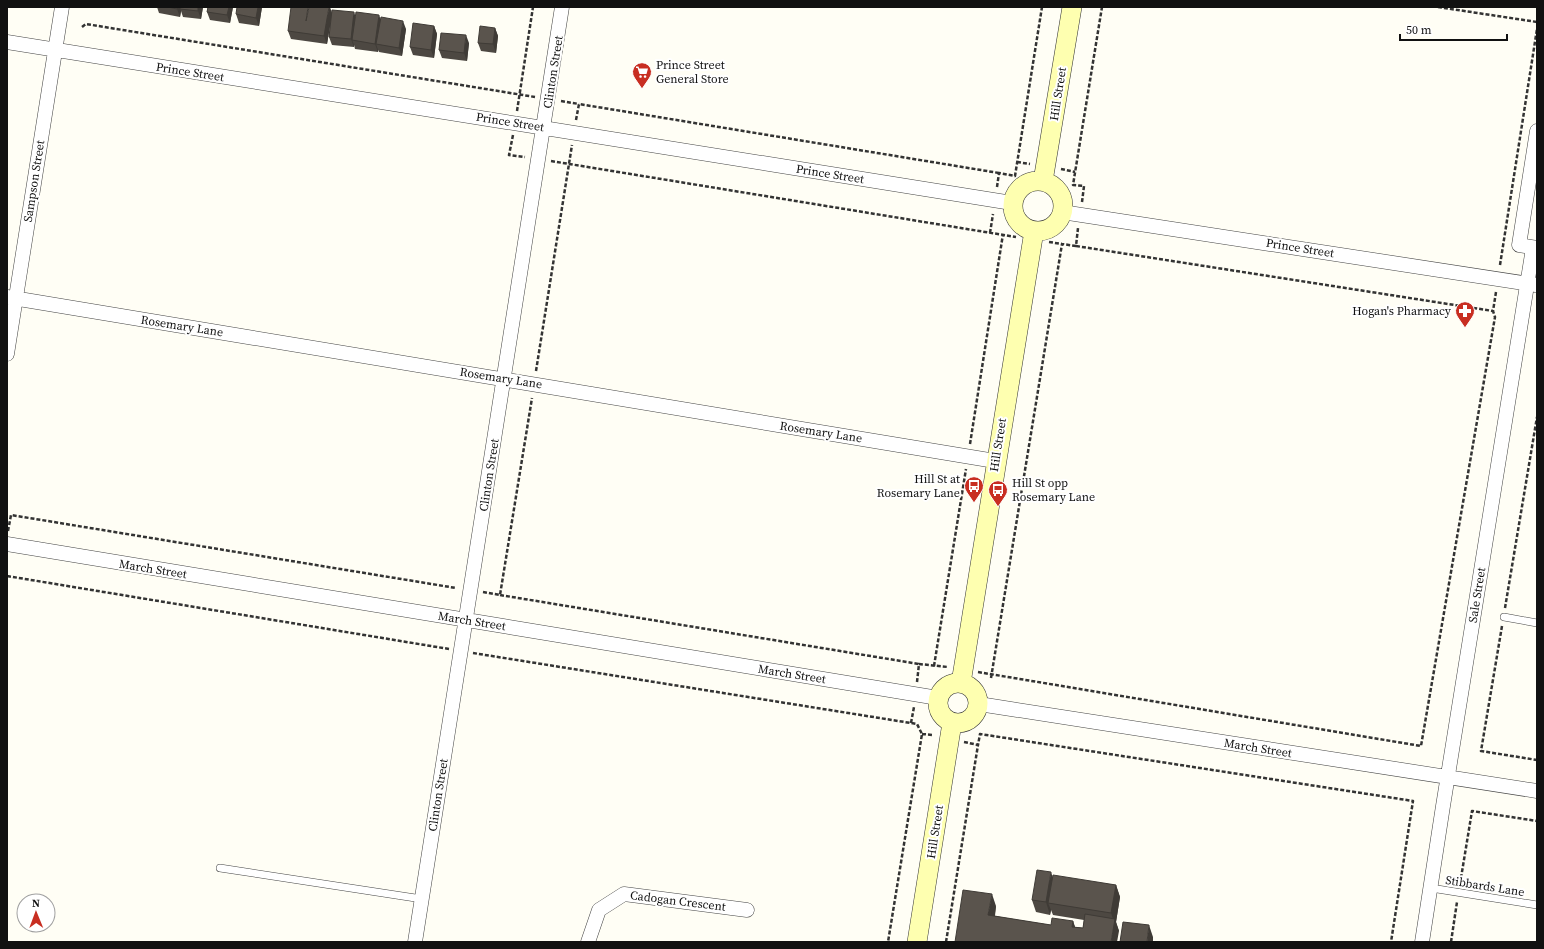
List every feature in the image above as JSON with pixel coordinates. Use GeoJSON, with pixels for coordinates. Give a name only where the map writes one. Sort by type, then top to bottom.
{"type":"FeatureCollection","features":[{"type":"Feature","properties":{"kind":"main road","name":"Hill Street"},"geometry":{"type":"LineString","coordinates":[[1043,181],[1072,7]]}},
{"type":"Feature","properties":{"kind":"main road"},"geometry":{"type":"LineString","coordinates":[[1032,181],[1043,181],[1052,185],[1059,192],[1062,202],[1071,213],[1059,220],[1052,227],[1033,235],[1017,222],[1013,213],[1012,203],[1016,193],[1023,186],[1032,181]]}},
{"type":"Feature","properties":{"kind":"main road","name":"Hill Street"},"geometry":{"type":"LineString","coordinates":[[962,676],[995,461],[1033,235]]}},
{"type":"Feature","properties":{"kind":"main road"},"geometry":{"type":"LineString","coordinates":[[962,676],[974,690],[979,704],[973,717],[959,724],[951,731],[940,713],[938,698],[946,686],[962,676]]}},
{"type":"Feature","properties":{"kind":"main road","name":"Hill Street"},"geometry":{"type":"LineString","coordinates":[[917,942],[951,731]]}},
{"type":"Feature","properties":{"kind":"street","name":"Sampson Street"},"geometry":{"type":"LineString","coordinates":[[7,354],[11,298],[62,7]]}},
{"type":"Feature","properties":{"kind":"street","name":"Clinton Street"},"geometry":{"type":"LineString","coordinates":[[415,942],[470,590],[505,379],[562,7]]}},
{"type":"Feature","properties":{"kind":"street","name":"Prince Street"},"geometry":{"type":"LineString","coordinates":[[7,42],[1012,203]]}},
{"type":"Feature","properties":{"kind":"street","name":"Sale Street"},"geometry":{"type":"LineString","coordinates":[[1422,942],[1447,777],[1532,284],[1535,248],[1519,245],[1537,132]]}},
{"type":"Feature","properties":{"kind":"street","name":"Prince Street"},"geometry":{"type":"LineString","coordinates":[[1071,213],[1532,284]]}},
{"type":"Feature","properties":{"kind":"street","name":"Rosemary Lane"},"geometry":{"type":"LineString","coordinates":[[11,298],[995,461]]}},
{"type":"Feature","properties":{"kind":"street","name":"March Street"},"geometry":{"type":"LineString","coordinates":[[7,544],[938,698]]}},
{"type":"Feature","properties":{"kind":"street","name":"March Street"},"geometry":{"type":"LineString","coordinates":[[979,704],[1537,791]]}},
{"type":"Feature","properties":{"kind":"street","name":"Cadogan Crescent"},"geometry":{"type":"LineString","coordinates":[[588,942],[599,910],[624,894],[747,910]]}},
{"type":"Feature","properties":{"kind":"lane"},"geometry":{"type":"LineString","coordinates":[[1504,617],[1537,623]]}},
{"type":"Feature","properties":{"kind":"lane"},"geometry":{"type":"LineString","coordinates":[[220,868],[422,899]]}},
{"type":"Feature","properties":{"kind":"lane","name":"Stibbards Lane"},"geometry":{"type":"LineString","coordinates":[[1431,888],[1537,905]]}},
{"type":"Feature","properties":{"kind":"path"},"geometry":{"type":"LineString","coordinates":[[533,7],[510,155],[1033,235],[1062,244],[1493,310]]}},
{"type":"Feature","properties":{"kind":"path"},"geometry":{"type":"LineString","coordinates":[[1015,176],[1042,7]]}},
{"type":"Feature","properties":{"kind":"path"},"geometry":{"type":"LineString","coordinates":[[1076,246],[1071,213],[1084,186],[1073,185],[1102,7]]}},
{"type":"Feature","properties":{"kind":"path"},"geometry":{"type":"LineString","coordinates":[[1438,7],[1537,22]]}},
{"type":"Feature","properties":{"kind":"path"},"geometry":{"type":"LineString","coordinates":[[82,26],[86,24],[520,94]]}},
{"type":"Feature","properties":{"kind":"path"},"geometry":{"type":"LineString","coordinates":[[7,514],[919,664],[962,676],[992,676],[1421,746],[1495,317],[1493,310],[1497,279],[1537,29]]}},
{"type":"Feature","properties":{"kind":"path"},"geometry":{"type":"LineString","coordinates":[[500,595],[568,164],[580,104],[999,173]]}},
{"type":"Feature","properties":{"kind":"path"},"geometry":{"type":"LineString","coordinates":[[992,676],[1062,244]]}},
{"type":"Feature","properties":{"kind":"path"},"geometry":{"type":"LineString","coordinates":[[1537,417],[1481,751],[1537,760]]}},
{"type":"Feature","properties":{"kind":"path"},"geometry":{"type":"LineString","coordinates":[[7,539],[11,515]]}},
{"type":"Feature","properties":{"kind":"path"},"geometry":{"type":"LineString","coordinates":[[7,576],[917,724],[922,734],[888,942]]}},
{"type":"Feature","properties":{"kind":"path"},"geometry":{"type":"LineString","coordinates":[[911,723],[919,664]]}},
{"type":"Feature","properties":{"kind":"path"},"geometry":{"type":"LineString","coordinates":[[922,734],[951,731],[978,745]]}},
{"type":"Feature","properties":{"kind":"path"},"geometry":{"type":"LineString","coordinates":[[946,942],[980,734],[1414,801],[1391,942]]}},
{"type":"Feature","properties":{"kind":"path"},"geometry":{"type":"LineString","coordinates":[[1451,942],[1472,811],[1537,821]]}},
{"type":"Feature","properties":{"kind":"building"},"geometry":{"type":"Polygon","coordinates":[[[180,7],[198,7],[198,11],[180,9],[180,7]]]}},
{"type":"Feature","properties":{"kind":"building"},"geometry":{"type":"Polygon","coordinates":[[[208,7],[229,7],[227,15],[207,12],[208,7]]]}},
{"type":"Feature","properties":{"kind":"building"},"geometry":{"type":"Polygon","coordinates":[[[237,7],[258,7],[256,18],[236,14],[237,7]]]}},
{"type":"Feature","properties":{"kind":"building"},"geometry":{"type":"Polygon","coordinates":[[[291,7],[308,7],[306,21],[309,7],[329,7],[324,36],[288,31],[291,7]]]}},
{"type":"Feature","properties":{"kind":"building"},"geometry":{"type":"Polygon","coordinates":[[[332,10],[354,12],[351,39],[329,37],[332,10]]]}},
{"type":"Feature","properties":{"kind":"building"},"geometry":{"type":"Polygon","coordinates":[[[356,12],[379,15],[375,44],[352,40],[356,12]]]}},
{"type":"Feature","properties":{"kind":"building"},"geometry":{"type":"Polygon","coordinates":[[[381,17],[403,21],[399,48],[376,44],[381,17]]]}},
{"type":"Feature","properties":{"kind":"building"},"geometry":{"type":"Polygon","coordinates":[[[413,23],[434,26],[431,50],[410,47],[413,23]]]}},
{"type":"Feature","properties":{"kind":"building"},"geometry":{"type":"Polygon","coordinates":[[[480,26],[495,28],[493,44],[478,43],[480,26]]]}},
{"type":"Feature","properties":{"kind":"building"},"geometry":{"type":"Polygon","coordinates":[[[441,33],[466,35],[464,53],[439,50],[441,33]]]}},
{"type":"Feature","properties":{"kind":"building"},"geometry":{"type":"Polygon","coordinates":[[[1037,870],[1051,872],[1046,902],[1032,900],[1037,870]]]}},
{"type":"Feature","properties":{"kind":"building"},"geometry":{"type":"Polygon","coordinates":[[[1053,875],[1116,885],[1111,913],[1048,903],[1053,875]]]}},
{"type":"Feature","properties":{"kind":"building"},"geometry":{"type":"Polygon","coordinates":[[[963,890],[992,894],[988,915],[1051,925],[1052,918],[1073,921],[1072,927],[1083,928],[1085,914],[1115,919],[1111,942],[955,942],[963,890]]]}},
{"type":"Feature","properties":{"kind":"building"},"geometry":{"type":"Polygon","coordinates":[[[1123,922],[1149,925],[1147,942],[1120,942],[1123,922]]]}},
{"type":"Feature","properties":{"kind":"place","name":"Prince Street General Store"},"geometry":{"type":"Point","coordinates":[642,89]}},
{"type":"Feature","properties":{"kind":"place","name":"Hogan's Pharmacy"},"geometry":{"type":"Point","coordinates":[1465,328]}},
{"type":"Feature","properties":{"kind":"place","name":"Hill St at Rosemary Lane"},"geometry":{"type":"Point","coordinates":[974,503]}},
{"type":"Feature","properties":{"kind":"place","name":"Hill St opp Rosemary Lane"},"geometry":{"type":"Point","coordinates":[998,507]}}]}
